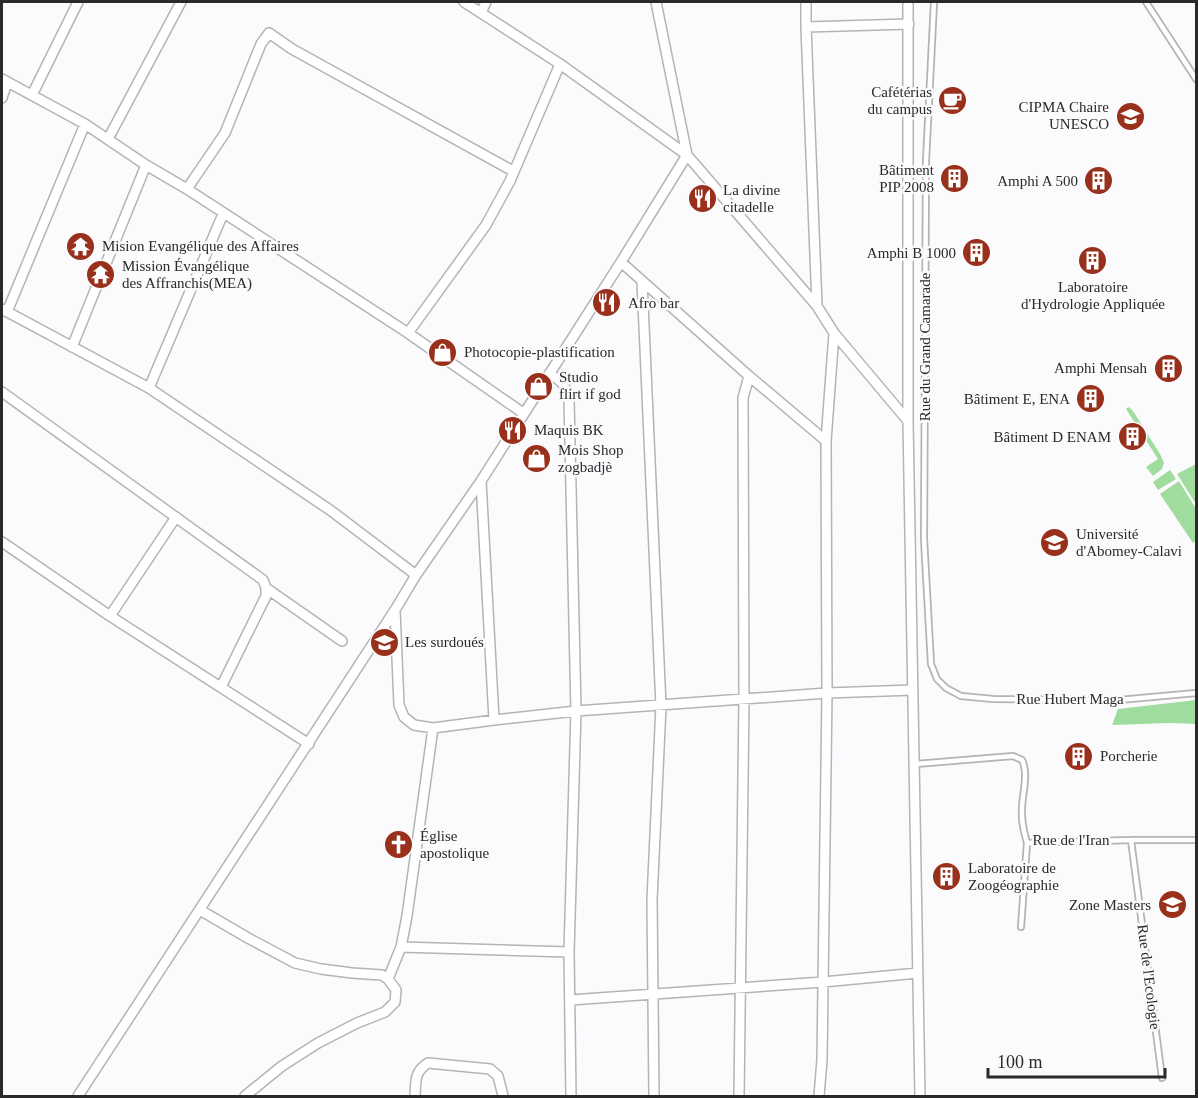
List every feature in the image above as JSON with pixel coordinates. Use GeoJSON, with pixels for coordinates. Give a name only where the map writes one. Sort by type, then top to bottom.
{"type":"FeatureCollection","features":[{"type":"Feature","properties":{"kind":"street"},"geometry":{"type":"LineString","coordinates":[[32,95],[78,2]]}},
{"type":"Feature","properties":{"kind":"street"},"geometry":{"type":"LineString","coordinates":[[108,139],[181,2]]}},
{"type":"Feature","properties":{"kind":"street"},"geometry":{"type":"LineString","coordinates":[[464,2],[560,64],[687,155],[817,306],[834,333],[908,422]]}},
{"type":"Feature","properties":{"kind":"street"},"geometry":{"type":"LineString","coordinates":[[481,13],[486,2]]}},
{"type":"Feature","properties":{"kind":"street"},"geometry":{"type":"LineString","coordinates":[[78,1096],[309,744],[416,575],[481,481],[687,155],[656,2]]}},
{"type":"Feature","properties":{"kind":"street"},"geometry":{"type":"LineString","coordinates":[[806,2],[817,306]]}},
{"type":"Feature","properties":{"kind":"street"},"geometry":{"type":"LineString","coordinates":[[908,2],[908,422],[920,1096]]}},
{"type":"Feature","properties":{"kind":"street"},"geometry":{"type":"LineString","coordinates":[[806,27],[909,24]]}},
{"type":"Feature","properties":{"kind":"street"},"geometry":{"type":"LineString","coordinates":[[188,189],[225,133],[261,44],[269,33],[292,49],[513,171]]}},
{"type":"Feature","properties":{"kind":"street"},"geometry":{"type":"LineString","coordinates":[[408,333],[486,225],[510,181],[560,64]]}},
{"type":"Feature","properties":{"kind":"street"},"geometry":{"type":"LineString","coordinates":[[2,98],[4,80],[85,124],[408,333],[523,412]]}},
{"type":"Feature","properties":{"kind":"street"},"geometry":{"type":"LineString","coordinates":[[85,124],[4,311],[149,388],[330,510],[416,575]]}},
{"type":"Feature","properties":{"kind":"street"},"geometry":{"type":"LineString","coordinates":[[72,347],[146,165]]}},
{"type":"Feature","properties":{"kind":"street"},"geometry":{"type":"LineString","coordinates":[[149,388],[223,213]]}},
{"type":"Feature","properties":{"kind":"street"},"geometry":{"type":"LineString","coordinates":[[621,262],[826,441]]}},
{"type":"Feature","properties":{"kind":"street"},"geometry":{"type":"LineString","coordinates":[[642,281],[661,706],[652,900],[654,1096]]}},
{"type":"Feature","properties":{"kind":"street"},"geometry":{"type":"LineString","coordinates":[[819,1096],[822,1060],[827,693],[826,441],[834,333]]}},
{"type":"Feature","properties":{"kind":"street"},"geometry":{"type":"LineString","coordinates":[[549,374],[560,380],[566,388],[569,399],[576,711],[569,952],[571,1096]]}},
{"type":"Feature","properties":{"kind":"street"},"geometry":{"type":"LineString","coordinates":[[739,1096],[744,699],[743,398],[749,376]]}},
{"type":"Feature","properties":{"kind":"street"},"geometry":{"type":"LineString","coordinates":[[2,392],[263,580],[266,596],[221,687]]}},
{"type":"Feature","properties":{"kind":"street"},"geometry":{"type":"LineString","coordinates":[[481,481],[494,720]]}},
{"type":"Feature","properties":{"kind":"street"},"geometry":{"type":"LineString","coordinates":[[110,616],[176,517]]}},
{"type":"Feature","properties":{"kind":"street"},"geometry":{"type":"LineString","coordinates":[[2,542],[110,616],[309,744]]}},
{"type":"Feature","properties":{"kind":"street"},"geometry":{"type":"LineString","coordinates":[[266,588],[342,641]]}},
{"type":"Feature","properties":{"kind":"street"},"geometry":{"type":"LineString","coordinates":[[395,610],[399,705],[404,717],[414,725],[433,728],[576,711],[827,693],[913,690]]}},
{"type":"Feature","properties":{"kind":"street"},"geometry":{"type":"LineString","coordinates":[[388,979],[406,923],[433,728]]}},
{"type":"Feature","properties":{"kind":"street"},"geometry":{"type":"LineString","coordinates":[[200,910],[295,963],[321,969],[382,975],[396,990],[395,1002],[385,1012],[318,1043],[282,1066],[245,1096]]}},
{"type":"Feature","properties":{"kind":"street"},"geometry":{"type":"LineString","coordinates":[[400,947],[569,952]]}},
{"type":"Feature","properties":{"kind":"street"},"geometry":{"type":"LineString","coordinates":[[570,1000],[918,973]]}},
{"type":"Feature","properties":{"kind":"street"},"geometry":{"type":"LineString","coordinates":[[415,1096],[420,1068],[428,1063],[490,1069],[498,1076],[502,1096]]}},
{"type":"Feature","properties":{"kind":"lane","name":"Rue du Grand Camarade"},"geometry":{"type":"LineString","coordinates":[[934,2],[926,161],[924,539],[931,664],[937,679],[946,688]]}},
{"type":"Feature","properties":{"kind":"lane"},"geometry":{"type":"LineString","coordinates":[[1146,2],[1195,72],[1197,79]]}},
{"type":"Feature","properties":{"kind":"lane","name":"Rue Hubert Maga"},"geometry":{"type":"LineString","coordinates":[[946,688],[962,696],[993,699],[1119,700],[1197,693]]}},
{"type":"Feature","properties":{"kind":"lane","name":"Rue de l'Iran"},"geometry":{"type":"LineString","coordinates":[[916,764],[1013,756],[1022,760],[1026,766],[1021,812],[1027,843],[1197,840]]}},
{"type":"Feature","properties":{"kind":"lane","name":"Rue de l'Ecologie"},"geometry":{"type":"LineString","coordinates":[[1131,840],[1162,1078]]}},
{"type":"Feature","properties":{"kind":"lane"},"geometry":{"type":"LineString","coordinates":[[1021,927],[1027,843]]}},
{"type":"Feature","properties":{"kind":"green space"},"geometry":{"type":"Polygon","coordinates":[[[1129,407],[1164,463],[1162,469],[1153,476],[1146,467],[1158,459],[1126,409],[1129,407]]]}},
{"type":"Feature","properties":{"kind":"green space"},"geometry":{"type":"Polygon","coordinates":[[[1196,464],[1196,504],[1177,474],[1196,464]]]}},
{"type":"Feature","properties":{"kind":"green space"},"geometry":{"type":"Polygon","coordinates":[[[1170,470],[1176,479],[1158,490],[1153,482],[1170,470]]]}},
{"type":"Feature","properties":{"kind":"green space"},"geometry":{"type":"Polygon","coordinates":[[[1179,481],[1196,509],[1196,541],[1193,543],[1160,494],[1179,481]]]}},
{"type":"Feature","properties":{"kind":"green space"},"geometry":{"type":"Polygon","coordinates":[[[1196,700],[1196,724],[1112,725],[1118,709],[1196,700]]]}},
{"type":"Feature","properties":{"kind":"place","name":"Cafétérias du campus"},"geometry":{"type":"Point","coordinates":[953,101]}},
{"type":"Feature","properties":{"kind":"place","name":"CIPMA Chaire UNESCO"},"geometry":{"type":"Point","coordinates":[1130,116]}},
{"type":"Feature","properties":{"kind":"place","name":"Bâtiment PIP 2008"},"geometry":{"type":"Point","coordinates":[955,179]}},
{"type":"Feature","properties":{"kind":"place","name":"Amphi A 500"},"geometry":{"type":"Point","coordinates":[1099,181]}},
{"type":"Feature","properties":{"kind":"place","name":"La divine citadelle"},"geometry":{"type":"Point","coordinates":[702,199]}},
{"type":"Feature","properties":{"kind":"place","name":"Mision Evangélique des Affaires"},"geometry":{"type":"Point","coordinates":[81,246]}},
{"type":"Feature","properties":{"kind":"place","name":"Amphi B 1000"},"geometry":{"type":"Point","coordinates":[977,253]}},
{"type":"Feature","properties":{"kind":"place","name":"Laboratoire d'Hydrologie Appliquée"},"geometry":{"type":"Point","coordinates":[1093,260]}},
{"type":"Feature","properties":{"kind":"place","name":"Mission Évangélique des Affranchis(MEA)"},"geometry":{"type":"Point","coordinates":[101,275]}},
{"type":"Feature","properties":{"kind":"place","name":"Afro bar"},"geometry":{"type":"Point","coordinates":[607,303]}},
{"type":"Feature","properties":{"kind":"place","name":"Photocopie-plastification"},"geometry":{"type":"Point","coordinates":[443,352]}},
{"type":"Feature","properties":{"kind":"place","name":"Amphi Mensah"},"geometry":{"type":"Point","coordinates":[1168,368]}},
{"type":"Feature","properties":{"kind":"place","name":"Studio flirt if god"},"geometry":{"type":"Point","coordinates":[538,386]}},
{"type":"Feature","properties":{"kind":"place","name":"Bâtiment E, ENA"},"geometry":{"type":"Point","coordinates":[1091,399]}},
{"type":"Feature","properties":{"kind":"place","name":"Maquis BK"},"geometry":{"type":"Point","coordinates":[513,430]}},
{"type":"Feature","properties":{"kind":"place","name":"Bâtiment D ENAM"},"geometry":{"type":"Point","coordinates":[1132,437]}},
{"type":"Feature","properties":{"kind":"place","name":"Mois Shop zogbadjè"},"geometry":{"type":"Point","coordinates":[537,459]}},
{"type":"Feature","properties":{"kind":"place","name":"Université d'Abomey-Calavi"},"geometry":{"type":"Point","coordinates":[1055,543]}},
{"type":"Feature","properties":{"kind":"place","name":"Les surdoués"},"geometry":{"type":"Point","coordinates":[384,642]}},
{"type":"Feature","properties":{"kind":"place","name":"Porcherie"},"geometry":{"type":"Point","coordinates":[1079,756]}},
{"type":"Feature","properties":{"kind":"place","name":"Église apostolique"},"geometry":{"type":"Point","coordinates":[399,845]}},
{"type":"Feature","properties":{"kind":"place","name":"Laboratoire de Zoogéographie"},"geometry":{"type":"Point","coordinates":[947,877]}},
{"type":"Feature","properties":{"kind":"place","name":"Zone Masters"},"geometry":{"type":"Point","coordinates":[1172,905]}}]}
